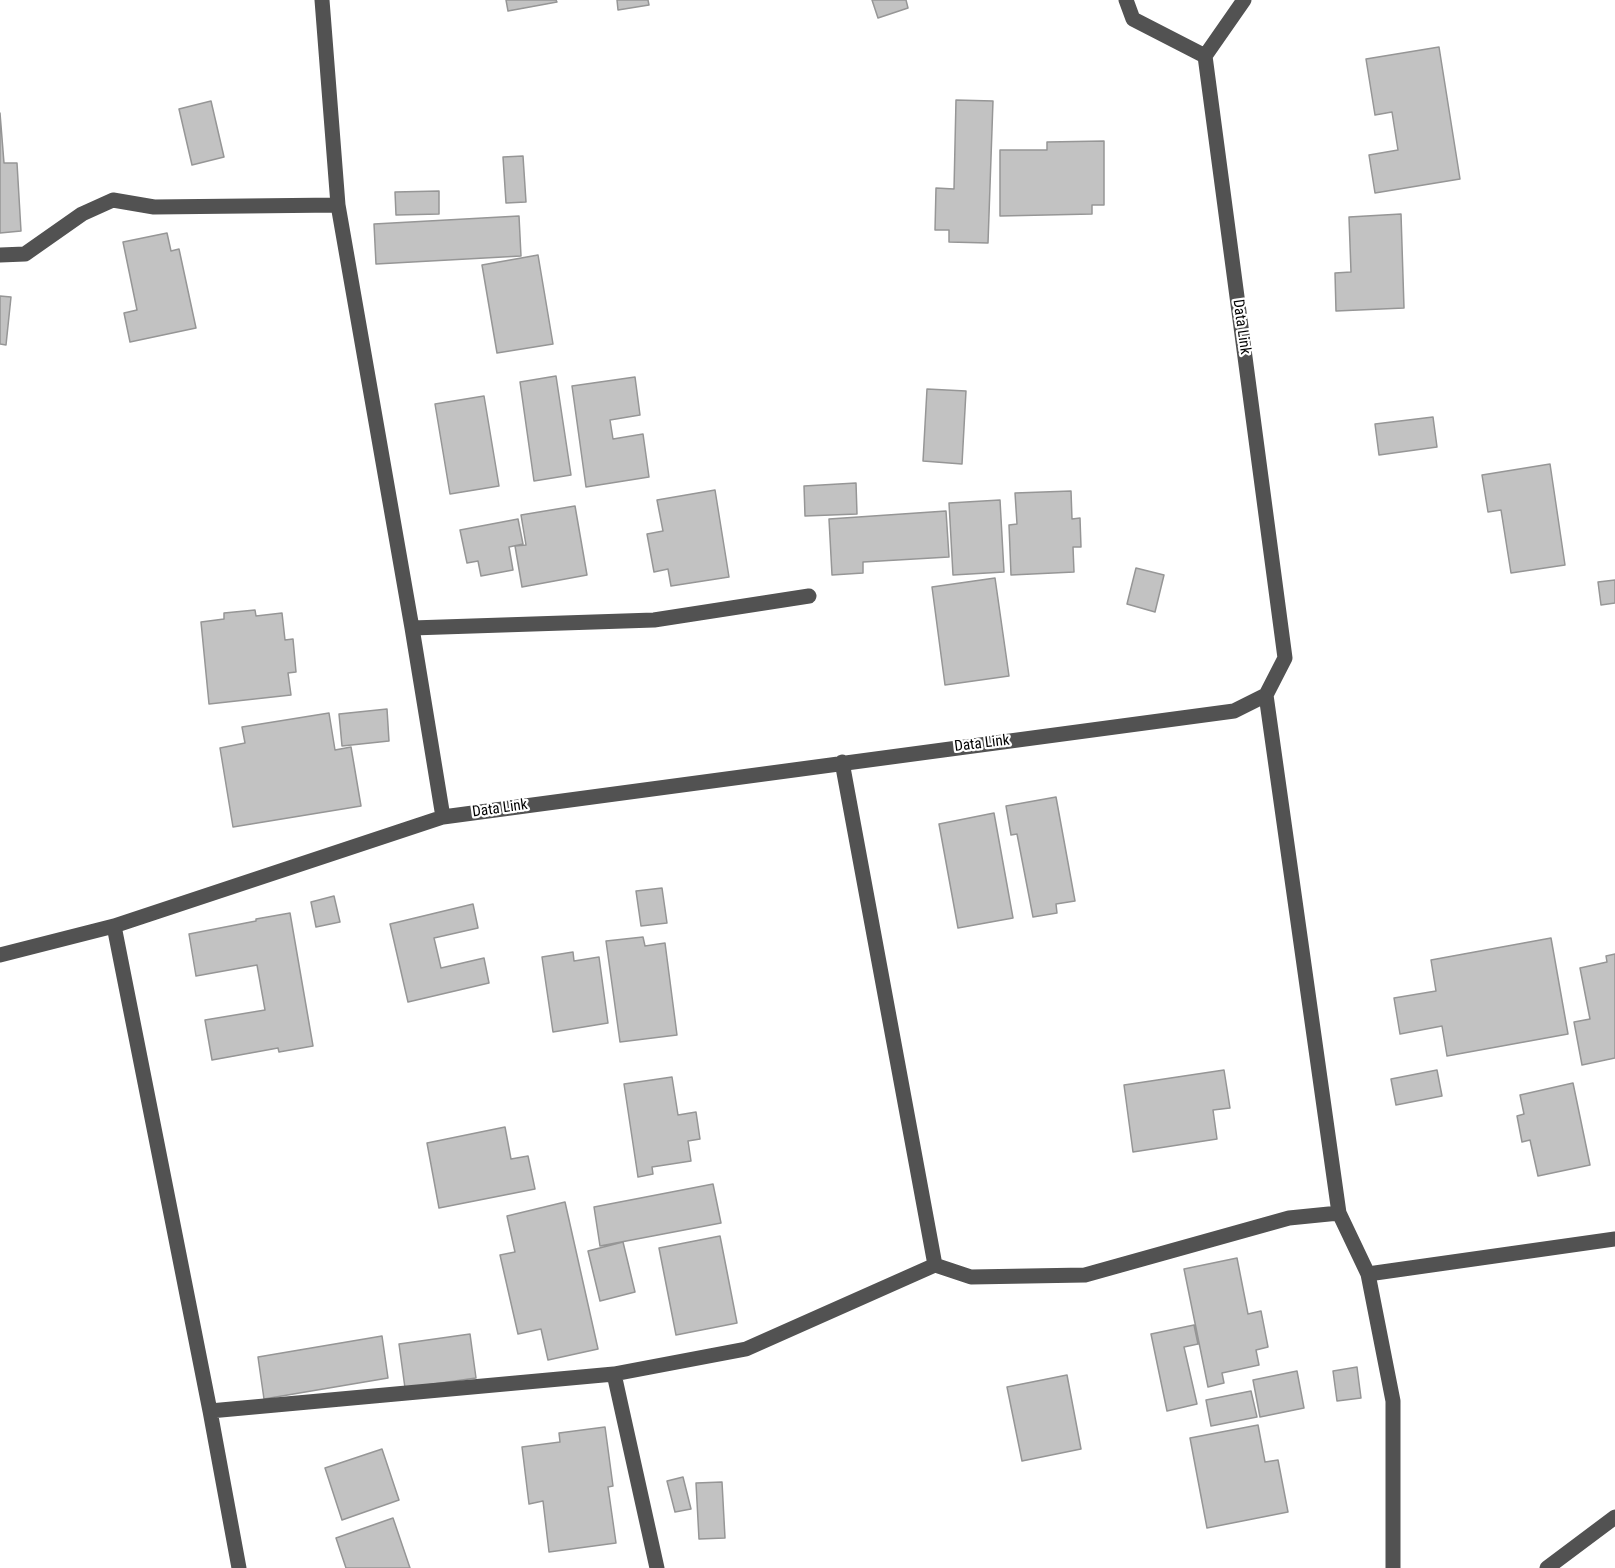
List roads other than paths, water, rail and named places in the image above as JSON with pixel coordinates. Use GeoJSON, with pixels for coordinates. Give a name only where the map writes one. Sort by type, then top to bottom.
{"type":"FeatureCollection","features":[{"type":"Feature","properties":{"kind":"street"},"geometry":{"type":"LineString","coordinates":[[322,0],[339,205],[443,817]]}},
{"type":"Feature","properties":{"kind":"street"},"geometry":{"type":"LineString","coordinates":[[1126,0],[1133,18],[1204,56],[1244,0]]}},
{"type":"Feature","properties":{"kind":"street","name":"Data Link"},"geometry":{"type":"LineString","coordinates":[[2,949],[114,926],[443,817],[1234,711],[1266,695],[1285,658],[1204,56]]}},
{"type":"Feature","properties":{"kind":"street"},"geometry":{"type":"LineString","coordinates":[[0,255],[25,254],[82,214],[113,200],[154,207],[339,205]]}},
{"type":"Feature","properties":{"kind":"street"},"geometry":{"type":"LineString","coordinates":[[412,628],[654,620],[809,596]]}},
{"type":"Feature","properties":{"kind":"street"},"geometry":{"type":"LineString","coordinates":[[1266,695],[1339,1213],[1368,1274],[1393,1401],[1393,1568]]}},
{"type":"Feature","properties":{"kind":"street"},"geometry":{"type":"LineString","coordinates":[[842,762],[935,1266]]}},
{"type":"Feature","properties":{"kind":"street"},"geometry":{"type":"LineString","coordinates":[[114,926],[239,1568]]}},
{"type":"Feature","properties":{"kind":"street"},"geometry":{"type":"LineString","coordinates":[[210,1411],[614,1374],[746,1349],[935,1266],[971,1277],[1084,1275],[1231,1236],[1289,1218],[1339,1213]]}},
{"type":"Feature","properties":{"kind":"street"},"geometry":{"type":"LineString","coordinates":[[1368,1274],[1615,1239]]}},
{"type":"Feature","properties":{"kind":"street"},"geometry":{"type":"LineString","coordinates":[[614,1374],[657,1568]]}},
{"type":"Feature","properties":{"kind":"street"},"geometry":{"type":"LineString","coordinates":[[1547,1568],[1615,1517]]}}]}
